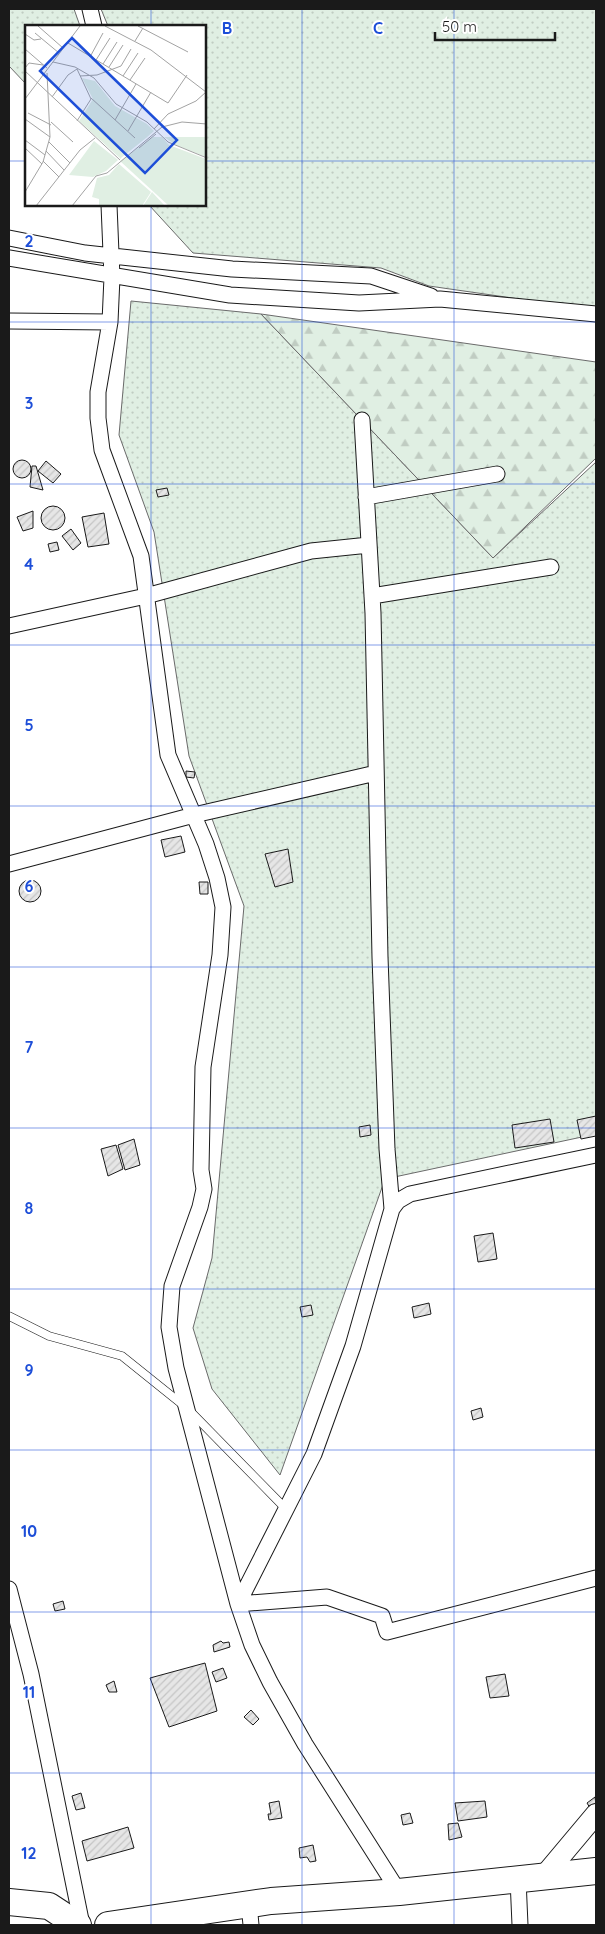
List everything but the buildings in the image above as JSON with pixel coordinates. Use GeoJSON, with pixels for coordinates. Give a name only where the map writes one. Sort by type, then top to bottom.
{"type":"FeatureCollection","features":[{"type":"Feature","properties":{"kind":"highway"},"geometry":{"type":"LineString","coordinates":[[108,1925],[250,1915],[399,1892],[596,1871]]}},
{"type":"Feature","properties":{"kind":"highway"},"geometry":{"type":"LineString","coordinates":[[9,1902],[49,1906],[78,1925]]}},
{"type":"Feature","properties":{"kind":"street"},"geometry":{"type":"LineString","coordinates":[[90,9],[94,25]]}},
{"type":"Feature","properties":{"kind":"street"},"geometry":{"type":"LineString","coordinates":[[109,206],[112,277],[110,322],[98,392],[98,418],[102,450],[141,556],[168,755],[194,815],[217,878],[223,907],[220,955],[203,1067],[201,1170],[204,1189],[200,1207],[172,1286],[169,1327],[176,1368],[238,1604],[252,1645],[270,1682],[305,1744],[399,1892]]}},
{"type":"Feature","properties":{"kind":"street"},"geometry":{"type":"LineString","coordinates":[[9,238],[111,255],[232,270],[371,276],[440,299]]}},
{"type":"Feature","properties":{"kind":"street"},"geometry":{"type":"LineString","coordinates":[[9,258],[112,277],[230,295],[359,304],[440,299],[596,314]]}},
{"type":"Feature","properties":{"kind":"street"},"geometry":{"type":"LineString","coordinates":[[9,321],[110,322]]}},
{"type":"Feature","properties":{"kind":"street"},"geometry":{"type":"LineString","coordinates":[[238,1604],[314,1454],[353,1346],[392,1209],[387,1149],[372,596],[362,420]]}},
{"type":"Feature","properties":{"kind":"street"},"geometry":{"type":"LineString","coordinates":[[366,497],[497,474]]}},
{"type":"Feature","properties":{"kind":"street"},"geometry":{"type":"LineString","coordinates":[[9,626],[146,596],[311,551],[369,545]]}},
{"type":"Feature","properties":{"kind":"street"},"geometry":{"type":"LineString","coordinates":[[372,596],[551,567]]}},
{"type":"Feature","properties":{"kind":"street"},"geometry":{"type":"LineString","coordinates":[[9,864],[194,815],[376,773]]}},
{"type":"Feature","properties":{"kind":"street"},"geometry":{"type":"LineString","coordinates":[[392,1209],[398,1201],[410,1194],[596,1155]]}},
{"type":"Feature","properties":{"kind":"street"},"geometry":{"type":"LineString","coordinates":[[238,1604],[327,1597],[382,1616],[387,1632],[596,1578]]}},
{"type":"Feature","properties":{"kind":"street"},"geometry":{"type":"LineString","coordinates":[[9,1589],[31,1674],[82,1925]]}},
{"type":"Feature","properties":{"kind":"street"},"geometry":{"type":"LineString","coordinates":[[544,1876],[596,1814]]}},
{"type":"Feature","properties":{"kind":"street"},"geometry":{"type":"LineString","coordinates":[[518,1879],[520,1925]]}},
{"type":"Feature","properties":{"kind":"lane"},"geometry":{"type":"LineString","coordinates":[[9,1316],[49,1336],[122,1356],[188,1409],[286,1510]]}},
{"type":"Feature","properties":{"kind":"green space"},"geometry":{"type":"Polygon","coordinates":[[[9,9],[74,9],[80,25],[25,25],[25,83],[9,66],[9,9]]]}},
{"type":"Feature","properties":{"kind":"green space"},"geometry":{"type":"Polygon","coordinates":[[[101,9],[596,9],[596,310],[429,286],[381,268],[193,253],[150,206],[206,206],[206,25],[108,25],[101,9]]]}},
{"type":"Feature","properties":{"kind":"green space"},"geometry":{"type":"Polygon","coordinates":[[[131,301],[261,314],[493,558],[596,462],[596,1134],[385,1179],[280,1475],[212,1389],[193,1328],[212,1258],[244,906],[189,756],[154,532],[119,435],[131,301]]]}},
{"type":"Feature","properties":{"kind":"green space"},"geometry":{"type":"Polygon","coordinates":[[[261,314],[596,362],[596,458],[493,558],[261,314]]]}}]}
